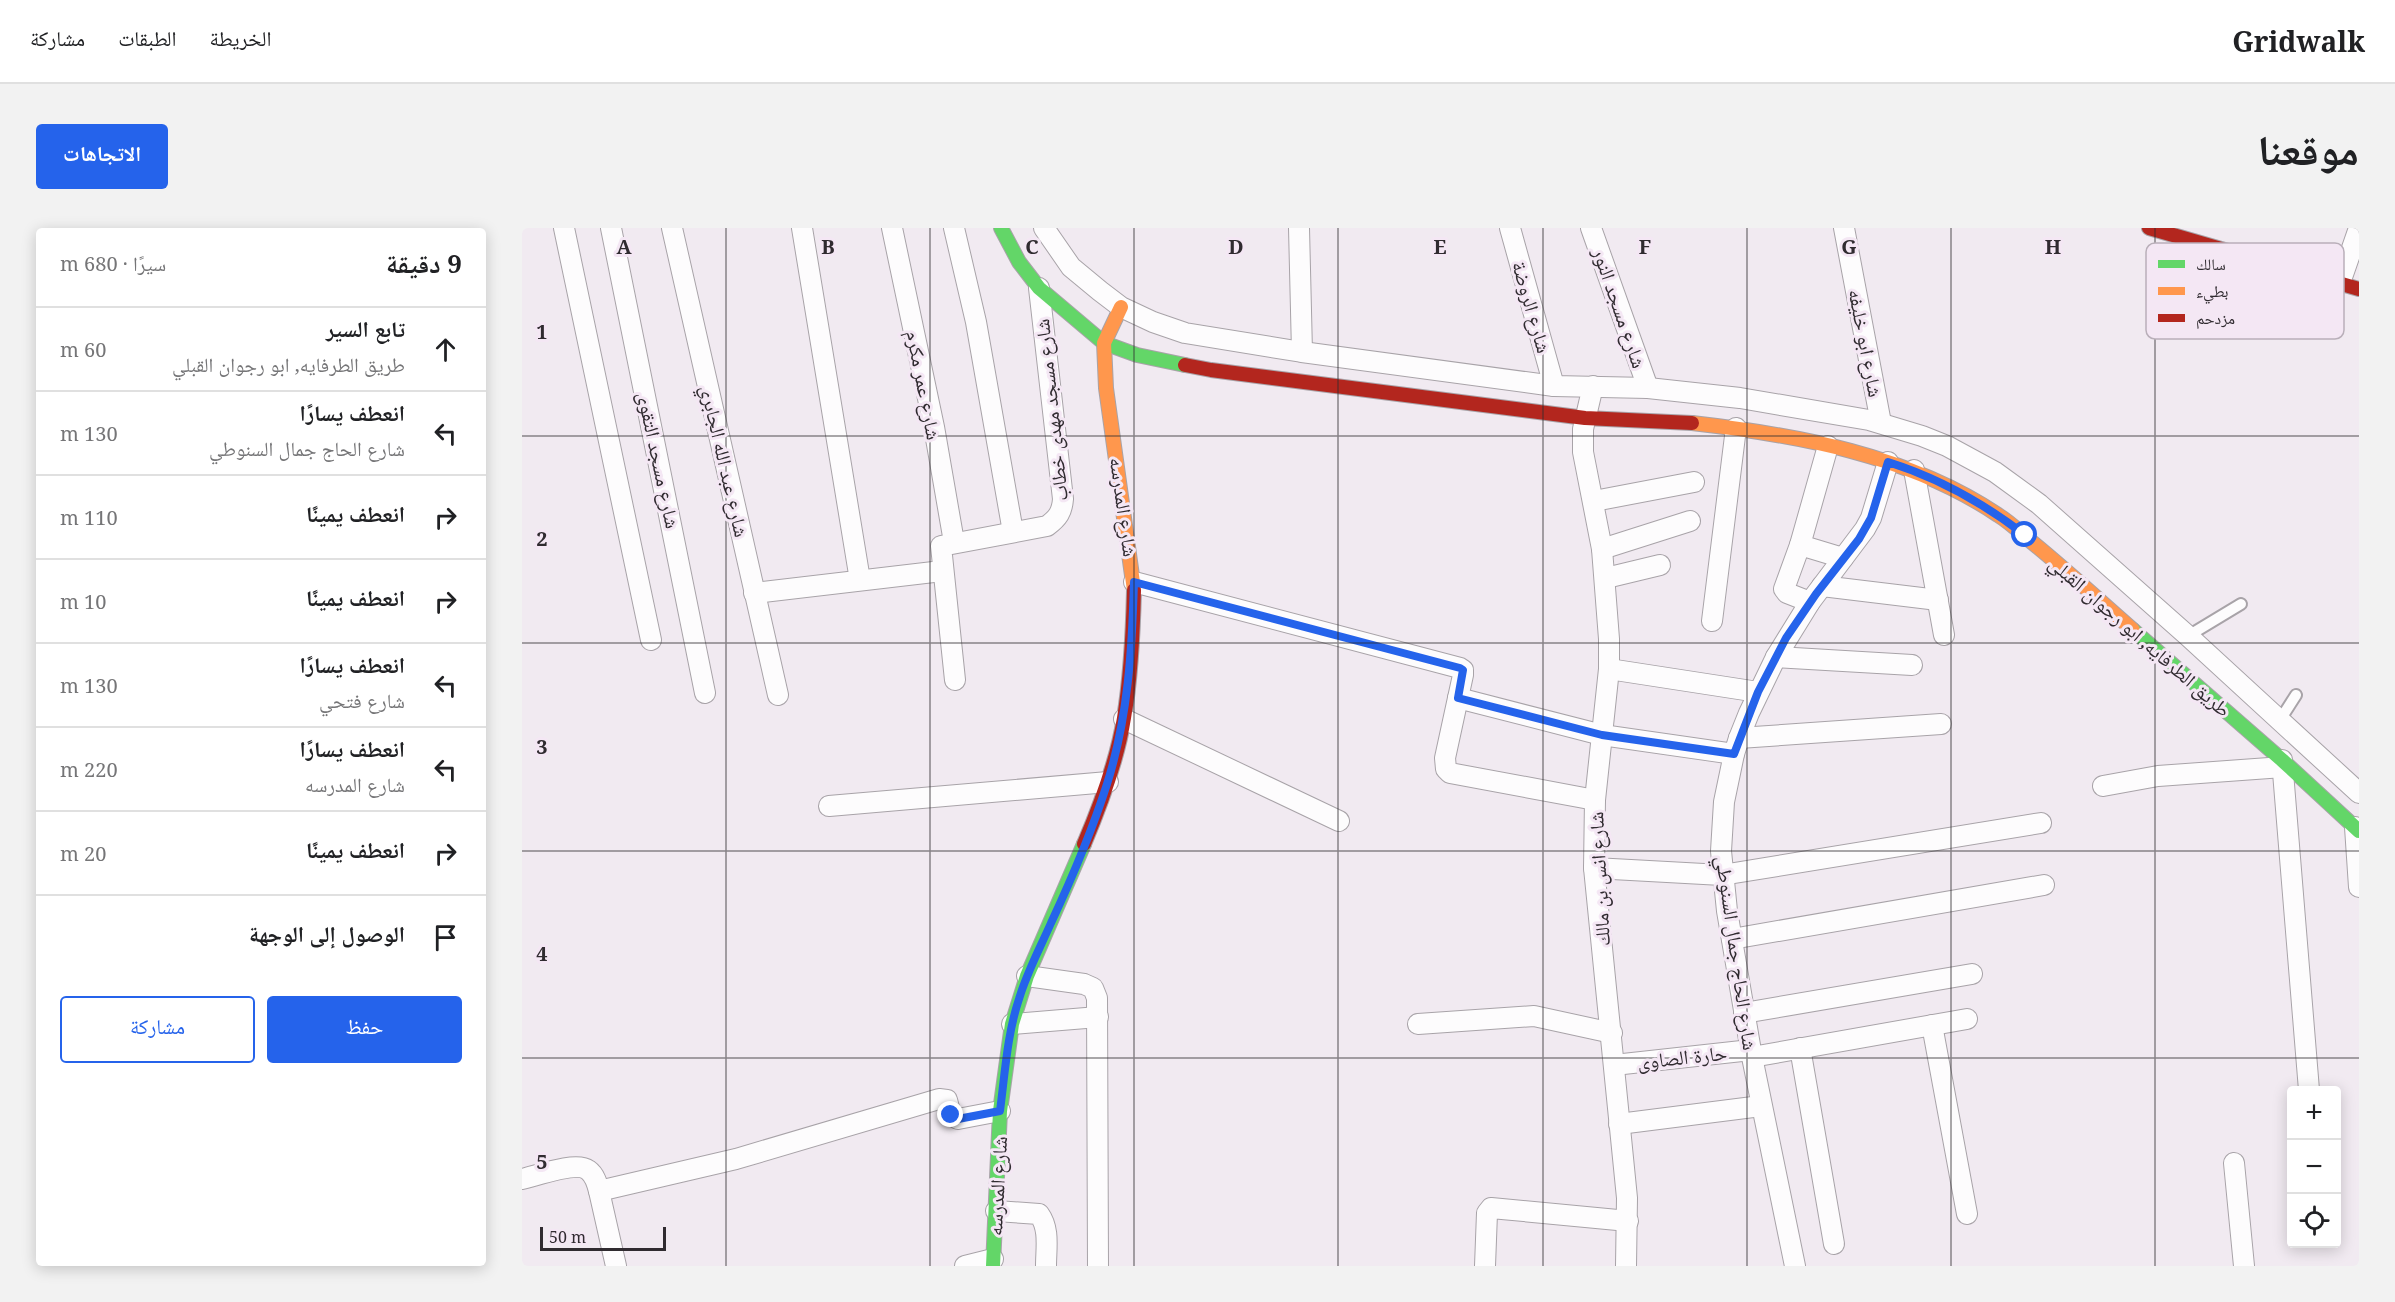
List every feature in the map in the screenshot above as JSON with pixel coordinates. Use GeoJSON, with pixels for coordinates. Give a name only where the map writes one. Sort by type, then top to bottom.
{"type":"FeatureCollection","features":[{"type":"Feature","properties":{"kind":"street"},"geometry":{"type":"LineString","coordinates":[[564,228],[651,640]]}},
{"type":"Feature","properties":{"kind":"street","name":"شارع مسجد التقوى"},"geometry":{"type":"LineString","coordinates":[[611,228],[705,693]]}},
{"type":"Feature","properties":{"kind":"street","name":"شارع عبد الله الجابري"},"geometry":{"type":"LineString","coordinates":[[672,228],[778,695]]}},
{"type":"Feature","properties":{"kind":"street"},"geometry":{"type":"LineString","coordinates":[[802,228],[860,580]]}},
{"type":"Feature","properties":{"kind":"street","name":"شارع عمر مكرم"},"geometry":{"type":"LineString","coordinates":[[892,228],[934,427],[947,544],[942,571],[955,680]]}},
{"type":"Feature","properties":{"kind":"street"},"geometry":{"type":"LineString","coordinates":[[954,228],[976,322],[1013,532]]}},
{"type":"Feature","properties":{"kind":"street"},"geometry":{"type":"LineString","coordinates":[[1001,228],[1019,262],[1039,288],[1104,343]]}},
{"type":"Feature","properties":{"kind":"street","name":"طريق الطرفايه, ابو رجوان القبلي"},"geometry":{"type":"LineString","coordinates":[[1044,228],[1071,267],[1121,307],[1153,322],[1185,333],[1302,352],[1554,386],[1648,388],[1740,398],[1881,423],[1947,446],[2018,487],[2188,636],[2359,793]]}},
{"type":"Feature","properties":{"kind":"street"},"geometry":{"type":"LineString","coordinates":[[1299,228],[1302,352]]}},
{"type":"Feature","properties":{"kind":"street","name":"شارع الروضة"},"geometry":{"type":"LineString","coordinates":[[1510,228],[1554,386]]}},
{"type":"Feature","properties":{"kind":"street","name":"شارع مسجد النور"},"geometry":{"type":"LineString","coordinates":[[1591,228],[1648,388]]}},
{"type":"Feature","properties":{"kind":"street","name":"شارع ابو خليفه"},"geometry":{"type":"LineString","coordinates":[[1844,228],[1881,423]]}},
{"type":"Feature","properties":{"kind":"street"},"geometry":{"type":"LineString","coordinates":[[2149,228],[2199,235],[2222,243]]}},
{"type":"Feature","properties":{"kind":"street"},"geometry":{"type":"LineString","coordinates":[[2344,271],[2359,228]]}},
{"type":"Feature","properties":{"kind":"street"},"geometry":{"type":"LineString","coordinates":[[2344,284],[2359,288]]}},
{"type":"Feature","properties":{"kind":"street","name":"شارع مسجد مهدى خطاب"},"geometry":{"type":"LineString","coordinates":[[947,544],[1047,526],[1062,510],[1063,499],[1039,288]]}},
{"type":"Feature","properties":{"kind":"street","name":"شارع المدرسه"},"geometry":{"type":"LineString","coordinates":[[993,1262],[1000,1111],[1012,1024],[1027,976],[1057,911],[1096,816],[1108,782],[1124,719],[1133,636],[1134,582],[1106,388],[1104,343],[1121,307]]}},
{"type":"Feature","properties":{"kind":"street","name":"طريق الطرفايه, ابو رجوان القبلي"},"geometry":{"type":"LineString","coordinates":[[1104,343],[1137,355],[1211,370],[1585,418],[1675,421],[1736,428],[1828,446],[1914,470],[1971,497],[2016,528],[2357,829]]}},
{"type":"Feature","properties":{"kind":"street","name":"شارع انس بن مالك"},"geometry":{"type":"LineString","coordinates":[[1593,386],[1585,418],[1583,452],[1594,501],[1606,579],[1609,669],[1595,800],[1594,868],[1612,1034],[1628,1221],[1626,1266]]}},
{"type":"Feature","properties":{"kind":"street"},"geometry":{"type":"LineString","coordinates":[[1713,621],[1736,428]]}},
{"type":"Feature","properties":{"kind":"street"},"geometry":{"type":"LineString","coordinates":[[1810,602],[1784,590],[1800,545],[1828,446]]}},
{"type":"Feature","properties":{"kind":"street","name":"شارع الحاج جمال السنوطي"},"geometry":{"type":"LineString","coordinates":[[1795,1266],[1751,1054],[1722,875],[1724,802],[1736,746],[1758,692],[1776,657],[1810,602],[1859,539],[1871,518],[1888,462]]}},
{"type":"Feature","properties":{"kind":"street"},"geometry":{"type":"LineString","coordinates":[[1914,470],[1944,635]]}},
{"type":"Feature","properties":{"kind":"street"},"geometry":{"type":"LineString","coordinates":[[1594,501],[1694,482]]}},
{"type":"Feature","properties":{"kind":"street"},"geometry":{"type":"LineString","coordinates":[[1602,549],[1690,521]]}},
{"type":"Feature","properties":{"kind":"street"},"geometry":{"type":"LineString","coordinates":[[1800,545],[1843,558]]}},
{"type":"Feature","properties":{"kind":"street"},"geometry":{"type":"LineString","coordinates":[[1606,579],[1660,565]]}},
{"type":"Feature","properties":{"kind":"street"},"geometry":{"type":"LineString","coordinates":[[754,592],[942,571]]}},
{"type":"Feature","properties":{"kind":"street"},"geometry":{"type":"LineString","coordinates":[[1134,582],[1460,668],[1463,670],[1463,675],[1445,758],[1446,769],[1450,773],[1595,800]]}},
{"type":"Feature","properties":{"kind":"street"},"geometry":{"type":"LineString","coordinates":[[1822,586],[1938,600]]}},
{"type":"Feature","properties":{"kind":"street"},"geometry":{"type":"LineString","coordinates":[[1776,657],[1912,664]]}},
{"type":"Feature","properties":{"kind":"street"},"geometry":{"type":"LineString","coordinates":[[1609,669],[1758,692]]}},
{"type":"Feature","properties":{"kind":"street"},"geometry":{"type":"LineString","coordinates":[[1458,698],[1602,735],[1736,746],[1941,724]]}},
{"type":"Feature","properties":{"kind":"street"},"geometry":{"type":"LineString","coordinates":[[1124,719],[1339,821]]}},
{"type":"Feature","properties":{"kind":"street"},"geometry":{"type":"LineString","coordinates":[[2103,786],[2157,776],[2282,764],[2309,1086]]}},
{"type":"Feature","properties":{"kind":"street"},"geometry":{"type":"LineString","coordinates":[[829,806],[1108,782]]}},
{"type":"Feature","properties":{"kind":"street"},"geometry":{"type":"LineString","coordinates":[[1594,868],[1722,875],[2041,823]]}},
{"type":"Feature","properties":{"kind":"street"},"geometry":{"type":"LineString","coordinates":[[2357,829],[2359,887]]}},
{"type":"Feature","properties":{"kind":"street"},"geometry":{"type":"LineString","coordinates":[[1732,939],[2044,885]]}},
{"type":"Feature","properties":{"kind":"street"},"geometry":{"type":"LineString","coordinates":[[1744,1013],[1972,974]]}},
{"type":"Feature","properties":{"kind":"street"},"geometry":{"type":"LineString","coordinates":[[1027,976],[1084,984],[1093,988],[1097,998],[1098,1266]]}},
{"type":"Feature","properties":{"kind":"street"},"geometry":{"type":"LineString","coordinates":[[1418,1024],[1534,1016],[1612,1034]]}},
{"type":"Feature","properties":{"kind":"street"},"geometry":{"type":"LineString","coordinates":[[1012,1024],[1098,1017]]}},
{"type":"Feature","properties":{"kind":"street","name":"حارة الصاوى"},"geometry":{"type":"LineString","coordinates":[[1614,1065],[1800,1048],[1967,1019]]}},
{"type":"Feature","properties":{"kind":"street"},"geometry":{"type":"LineString","coordinates":[[1932,1025],[1967,1214]]}},
{"type":"Feature","properties":{"kind":"street"},"geometry":{"type":"LineString","coordinates":[[1800,1048],[1834,1244]]}},
{"type":"Feature","properties":{"kind":"street"},"geometry":{"type":"LineString","coordinates":[[599,1191],[736,1159],[939,1099],[948,1100],[951,1115],[958,1119],[1000,1111]]}},
{"type":"Feature","properties":{"kind":"street"},"geometry":{"type":"LineString","coordinates":[[1619,1124],[1761,1106]]}},
{"type":"Feature","properties":{"kind":"street"},"geometry":{"type":"LineString","coordinates":[[2234,1163],[2244,1266]]}},
{"type":"Feature","properties":{"kind":"street"},"geometry":{"type":"LineString","coordinates":[[522,1179],[566,1168],[583,1168],[594,1175],[616,1266]]}},
{"type":"Feature","properties":{"kind":"street"},"geometry":{"type":"LineString","coordinates":[[1485,1266],[1487,1213],[1491,1208],[1628,1221]]}},
{"type":"Feature","properties":{"kind":"street"},"geometry":{"type":"LineString","coordinates":[[996,1211],[1039,1214],[1047,1231],[1046,1266]]}},
{"type":"Feature","properties":{"kind":"street"},"geometry":{"type":"LineString","coordinates":[[965,1266],[993,1262]]}},
{"type":"Feature","properties":{"kind":"lane"},"geometry":{"type":"LineString","coordinates":[[2188,636],[2241,604]]}},
{"type":"Feature","properties":{"kind":"lane"},"geometry":{"type":"LineString","coordinates":[[2280,720],[2296,695]]}},
{"type":"Feature","properties":{"kind":"traffic: fast"},"geometry":{"type":"LineString","coordinates":[[1001,228],[1019,262],[1039,288],[1104,343],[1137,355],[1185,365]]}},
{"type":"Feature","properties":{"kind":"traffic: fast"},"geometry":{"type":"LineString","coordinates":[[2133,630],[2282,760],[2359,831]]}},
{"type":"Feature","properties":{"kind":"traffic: fast"},"geometry":{"type":"LineString","coordinates":[[993,1266],[1000,1111],[1012,1024],[1027,976],[1084,844]]}},
{"type":"Feature","properties":{"kind":"traffic: slow"},"geometry":{"type":"LineString","coordinates":[[1121,307],[1104,343],[1106,388],[1134,590]]}},
{"type":"Feature","properties":{"kind":"traffic: slow"},"geometry":{"type":"LineString","coordinates":[[1692,423],[1772,434],[1851,451],[1927,477],[1964,494],[2007,521],[2133,630]]}},
{"type":"Feature","properties":{"kind":"traffic: jam"},"geometry":{"type":"LineString","coordinates":[[2149,228],[2201,243]]}},
{"type":"Feature","properties":{"kind":"traffic: jam"},"geometry":{"type":"LineString","coordinates":[[2344,285],[2359,289]]}},
{"type":"Feature","properties":{"kind":"traffic: jam"},"geometry":{"type":"LineString","coordinates":[[1185,365],[1585,418],[1692,423]]}},
{"type":"Feature","properties":{"kind":"traffic: jam"},"geometry":{"type":"LineString","coordinates":[[1084,844],[1108,782],[1121,734],[1130,670],[1134,590]]}},
{"type":"Feature","properties":{"kind":"route"},"geometry":{"type":"LineString","coordinates":[[951,1115],[958,1119],[1000,1111],[1009,1042],[1018,1000],[1096,816],[1108,782],[1124,719],[1133,636],[1134,582],[1460,668],[1463,670],[1463,675],[1458,698],[1602,735],[1734,754],[1758,692],[1786,638],[1816,594],[1859,539],[1871,518],[1888,462],[1914,470],[1971,497],[2025,535]]}}]}
